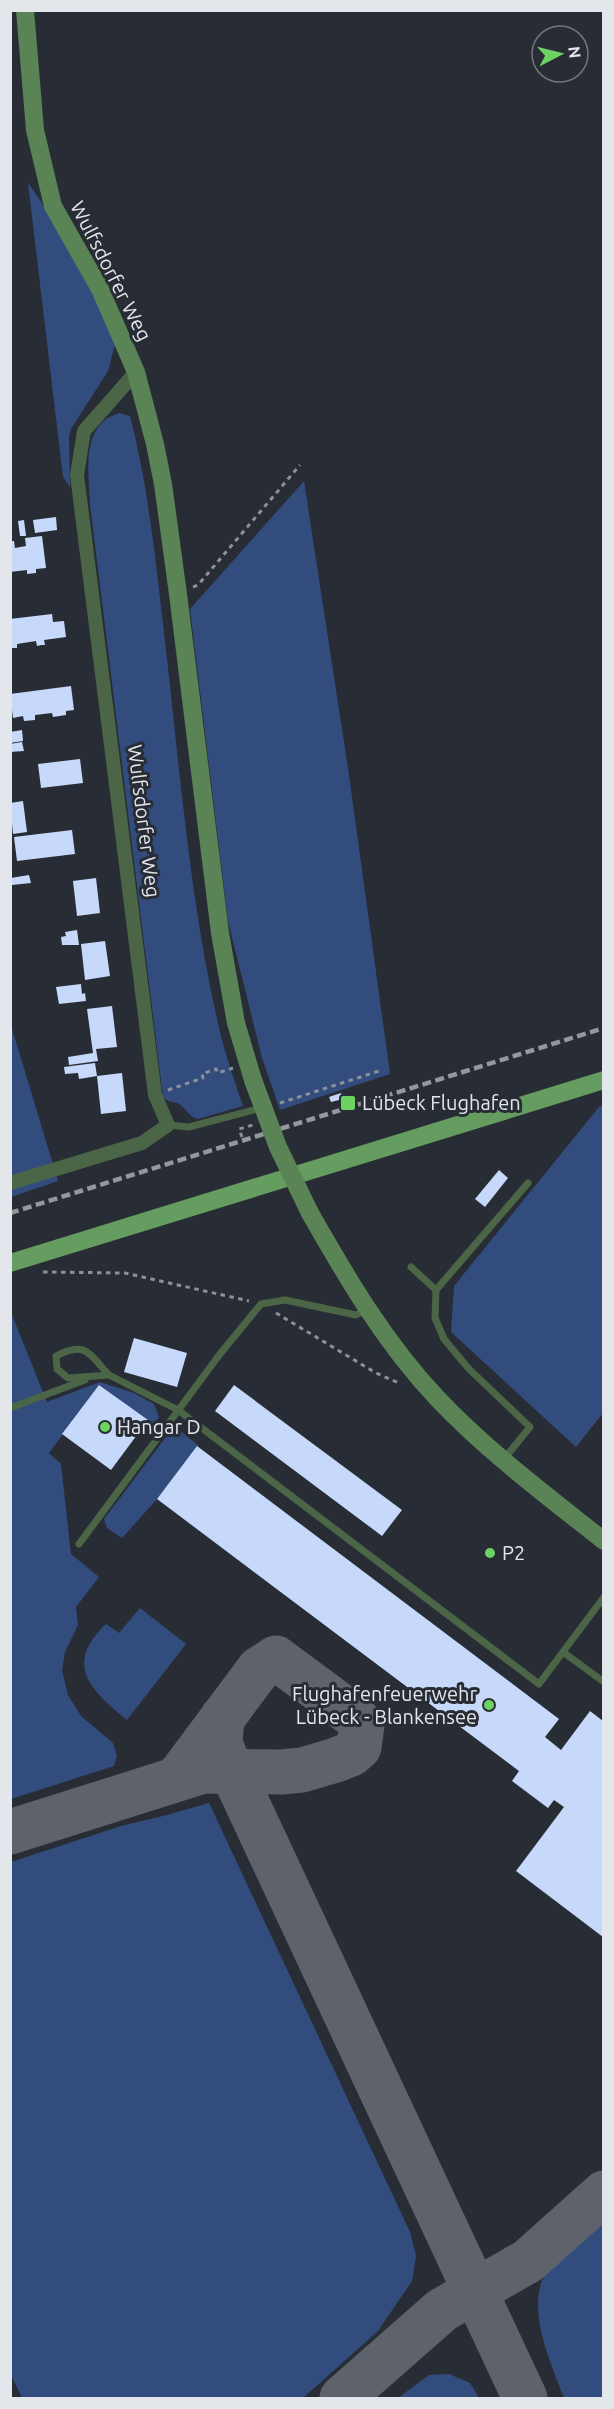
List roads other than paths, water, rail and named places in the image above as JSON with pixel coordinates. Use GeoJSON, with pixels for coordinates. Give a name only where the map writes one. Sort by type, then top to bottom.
{"type":"FeatureCollection","features":[{"type":"Feature","properties":{"kind":"main road"},"geometry":{"type":"LineString","coordinates":[[10,1263],[603,1080]]}},
{"type":"Feature","properties":{"kind":"street","name":"Wulfsdorfer Weg"},"geometry":{"type":"LineString","coordinates":[[25,10],[35,130],[53,206],[100,289],[136,372],[155,444],[163,484],[178,594],[220,933],[236,1023],[253,1080],[278,1147],[310,1213],[367,1309],[436,1397],[502,1461],[603,1541]]}},
{"type":"Feature","properties":{"kind":"street","name":"Wulfsdorfer Weg"},"geometry":{"type":"LineString","coordinates":[[136,372],[84,431],[77,475],[155,1095],[168,1125]]}},
{"type":"Feature","properties":{"kind":"street"},"geometry":{"type":"LineString","coordinates":[[10,1183],[142,1143],[168,1125]]}},
{"type":"Feature","properties":{"kind":"lane"},"geometry":{"type":"LineString","coordinates":[[168,1125],[189,1127],[270,1106]]}},
{"type":"Feature","properties":{"kind":"lane"},"geometry":{"type":"LineString","coordinates":[[502,1461],[530,1427],[469,1369],[444,1339],[435,1318],[436,1290],[528,1182]]}},
{"type":"Feature","properties":{"kind":"lane"},"geometry":{"type":"LineString","coordinates":[[411,1267],[436,1290]]}},
{"type":"Feature","properties":{"kind":"lane"},"geometry":{"type":"LineString","coordinates":[[79,1544],[220,1354],[261,1304],[285,1300],[356,1314],[367,1309]]}},
{"type":"Feature","properties":{"kind":"lane"},"geometry":{"type":"LineString","coordinates":[[109,1375],[68,1378],[57,1369],[56,1356],[71,1347],[85,1350],[109,1375],[178,1410],[539,1684],[603,1598]]}},
{"type":"Feature","properties":{"kind":"lane"},"geometry":{"type":"LineString","coordinates":[[10,1408],[93,1377]]}},
{"type":"Feature","properties":{"kind":"lane"},"geometry":{"type":"LineString","coordinates":[[563,1652],[603,1682]]}},
{"type":"Feature","properties":{"kind":"railway"},"geometry":{"type":"LineString","coordinates":[[10,1213],[604,1028]]}},
{"type":"Feature","properties":{"kind":"place","name":"Lübeck Flughafen"},"geometry":{"type":"Point","coordinates":[348,1103]}},
{"type":"Feature","properties":{"kind":"place","name":"Hangar D"},"geometry":{"type":"Point","coordinates":[105,1427]}},
{"type":"Feature","properties":{"kind":"place","name":"P2"},"geometry":{"type":"Point","coordinates":[490,1553]}},
{"type":"Feature","properties":{"kind":"place","name":"Flughafenfeuerwehr Lübeck - Blankensee"},"geometry":{"type":"Point","coordinates":[489,1705]}}]}
